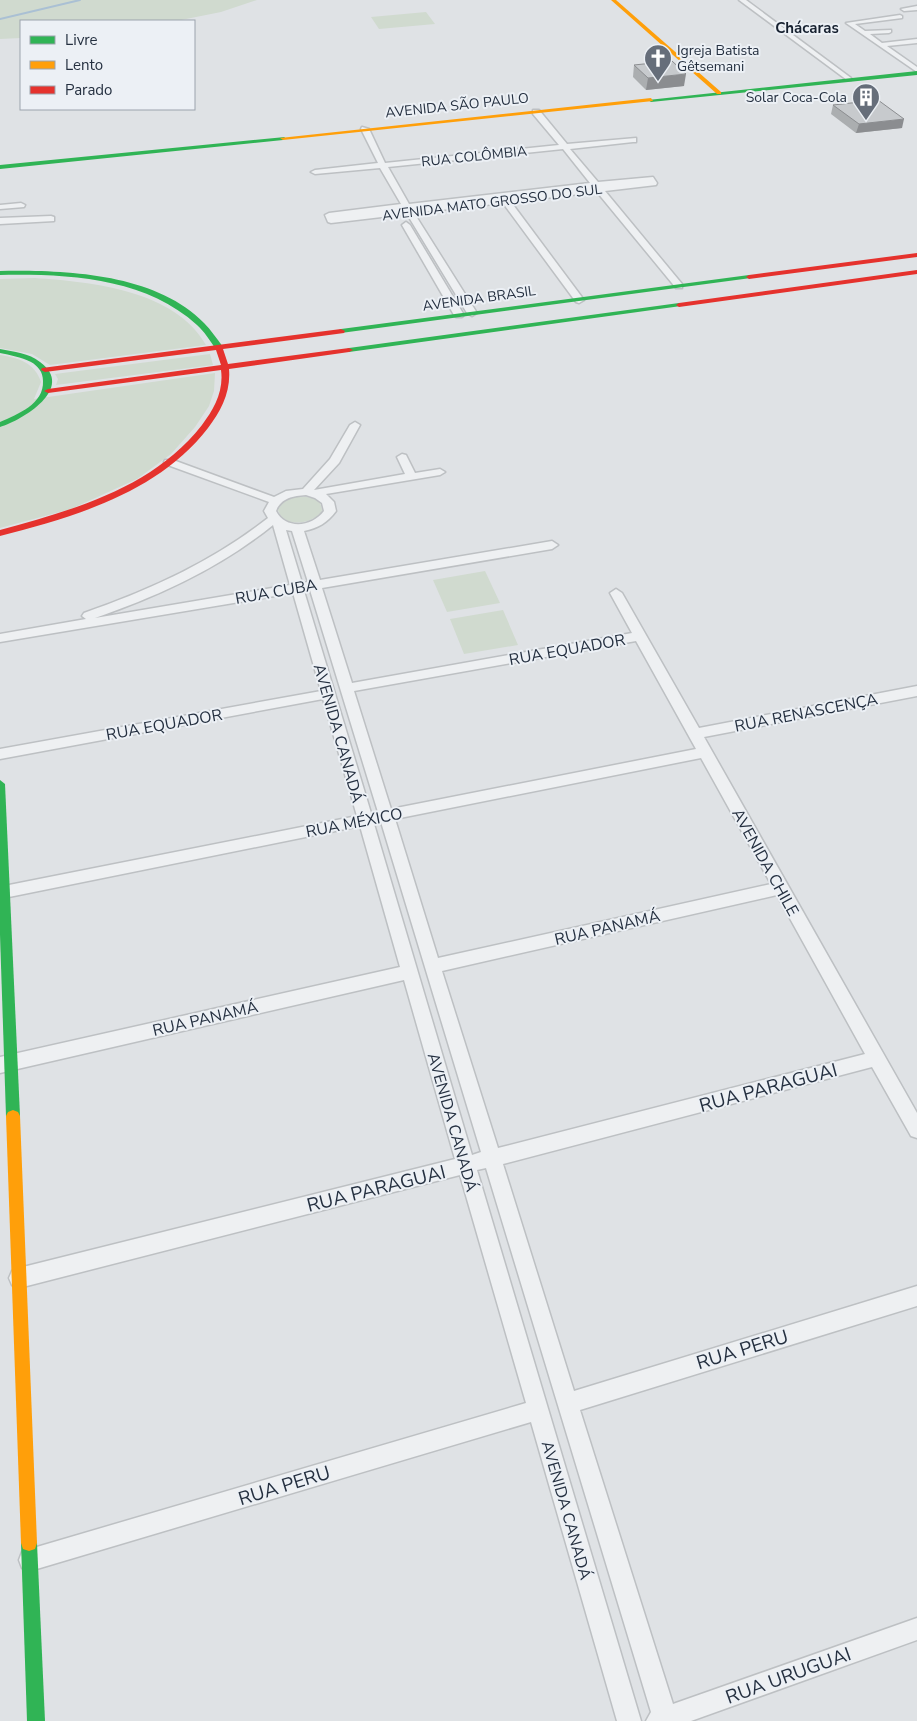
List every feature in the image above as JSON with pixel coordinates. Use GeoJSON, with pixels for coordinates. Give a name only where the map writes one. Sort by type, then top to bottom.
{"type":"FeatureCollection","features":[{"type":"Feature","properties":{"kind":"main road"},"geometry":{"type":"LineString","coordinates":[[613,0],[719,93]]}},
{"type":"Feature","properties":{"kind":"main road","name":"AVENIDA SÃO PAULO"},"geometry":{"type":"LineString","coordinates":[[0,167],[917,71]]}},
{"type":"Feature","properties":{"kind":"main road","name":"AVENIDA BRASIL"},"geometry":{"type":"LineString","coordinates":[[45,370],[917,255]]}},
{"type":"Feature","properties":{"kind":"main road","name":"AVENIDA BRASIL"},"geometry":{"type":"LineString","coordinates":[[48,391],[917,272]]}},
{"type":"Feature","properties":{"kind":"main road"},"geometry":{"type":"LineString","coordinates":[[0,273],[74,274],[119,283],[175,304],[195,318],[221,347],[227,365],[227,378],[223,394],[210,420],[186,447],[169,462],[148,477],[97,504],[0,533]]}},
{"type":"Feature","properties":{"kind":"main road"},"geometry":{"type":"LineString","coordinates":[[459,315],[462,327],[476,331],[483,324],[472,313]]}},
{"type":"Feature","properties":{"kind":"main road"},"geometry":{"type":"LineString","coordinates":[[0,351],[26,356],[37,362],[45,370],[49,380],[48,391],[32,409],[0,425]]}},
{"type":"Feature","properties":{"kind":"main road"},"geometry":{"type":"LineString","coordinates":[[0,784],[4,892],[5,1064],[19,1278],[36,1721]]}},
{"type":"Feature","properties":{"kind":"street"},"geometry":{"type":"LineString","coordinates":[[742,0],[849,79]]}},
{"type":"Feature","properties":{"kind":"street"},"geometry":{"type":"LineString","coordinates":[[904,9],[916,12]]}},
{"type":"Feature","properties":{"kind":"street"},"geometry":{"type":"LineString","coordinates":[[900,17],[848,24],[864,33],[917,71]]}},
{"type":"Feature","properties":{"kind":"street"},"geometry":{"type":"LineString","coordinates":[[864,33],[888,31]]}},
{"type":"Feature","properties":{"kind":"street"},"geometry":{"type":"LineString","coordinates":[[881,45],[917,41]]}},
{"type":"Feature","properties":{"kind":"street"},"geometry":{"type":"LineString","coordinates":[[899,57],[908,56]]}},
{"type":"Feature","properties":{"kind":"street"},"geometry":{"type":"LineString","coordinates":[[536,112],[678,286]]}},
{"type":"Feature","properties":{"kind":"street"},"geometry":{"type":"LineString","coordinates":[[361,130],[397,210],[459,315]]}},
{"type":"Feature","properties":{"kind":"street","name":"RUA COLÔMBIA"},"geometry":{"type":"LineString","coordinates":[[314,172],[633,140]]}},
{"type":"Feature","properties":{"kind":"street"},"geometry":{"type":"LineString","coordinates":[[378,166],[408,209],[472,313]]}},
{"type":"Feature","properties":{"kind":"street","name":"AVENIDA MATO GROSSO DO SUL"},"geometry":{"type":"LineString","coordinates":[[408,209],[651,181]]}},
{"type":"Feature","properties":{"kind":"street","name":"AVENIDA MATO GROSSO DO SUL"},"geometry":{"type":"LineString","coordinates":[[330,218],[505,200],[598,187]]}},
{"type":"Feature","properties":{"kind":"street"},"geometry":{"type":"LineString","coordinates":[[505,200],[579,300]]}},
{"type":"Feature","properties":{"kind":"street"},"geometry":{"type":"LineString","coordinates":[[0,207],[21,205]]}},
{"type":"Feature","properties":{"kind":"street"},"geometry":{"type":"LineString","coordinates":[[0,221],[51,219]]}},
{"type":"Feature","properties":{"kind":"street"},"geometry":{"type":"LineString","coordinates":[[310,493],[335,461],[355,425]]}},
{"type":"Feature","properties":{"kind":"street"},"geometry":{"type":"LineString","coordinates":[[402,457],[412,477]]}},
{"type":"Feature","properties":{"kind":"street"},"geometry":{"type":"LineString","coordinates":[[169,462],[276,501]]}},
{"type":"Feature","properties":{"kind":"street"},"geometry":{"type":"LineString","coordinates":[[310,493],[327,501],[440,477],[412,477],[310,493],[290,494],[276,501],[270,511],[276,521],[288,526],[306,527],[322,521],[330,511],[327,501]]}},
{"type":"Feature","properties":{"kind":"street"},"geometry":{"type":"LineString","coordinates":[[44,631],[98,613],[184,579],[276,521]]}},
{"type":"Feature","properties":{"kind":"street","name":"AVENIDA CANADÁ"},"geometry":{"type":"LineString","coordinates":[[276,521],[629,1721]]}},
{"type":"Feature","properties":{"kind":"street","name":"AVENIDA CANADÁ"},"geometry":{"type":"LineString","coordinates":[[297,527],[568,1402],[663,1720]]}},
{"type":"Feature","properties":{"kind":"street","name":"RUA CUBA"},"geometry":{"type":"LineString","coordinates":[[0,638],[552,545]]}},
{"type":"Feature","properties":{"kind":"street","name":"AVENIDA CHILE"},"geometry":{"type":"LineString","coordinates":[[616,593],[917,1130]]}},
{"type":"Feature","properties":{"kind":"street","name":"RUA EQUADOR"},"geometry":{"type":"LineString","coordinates":[[347,688],[640,636]]}},
{"type":"Feature","properties":{"kind":"street","name":"RUA RENASCENÇA"},"geometry":{"type":"LineString","coordinates":[[695,734],[917,691]]}},
{"type":"Feature","properties":{"kind":"street","name":"RUA EQUADOR"},"geometry":{"type":"LineString","coordinates":[[0,754],[328,694]]}},
{"type":"Feature","properties":{"kind":"street","name":"RUA MÉXICO"},"geometry":{"type":"LineString","coordinates":[[4,892],[705,752]]}},
{"type":"Feature","properties":{"kind":"street","name":"RUA PANAMÁ"},"geometry":{"type":"LineString","coordinates":[[433,966],[781,888]]}},
{"type":"Feature","properties":{"kind":"street","name":"RUA PANAMÁ"},"geometry":{"type":"LineString","coordinates":[[5,1064],[410,972]]}},
{"type":"Feature","properties":{"kind":"street","name":"RUA PARAGUAI"},"geometry":{"type":"LineString","coordinates":[[19,1278],[466,1165],[877,1058]]}},
{"type":"Feature","properties":{"kind":"street","name":"RUA PERU"},"geometry":{"type":"LineString","coordinates":[[568,1402],[917,1296]]}},
{"type":"Feature","properties":{"kind":"street","name":"RUA PERU"},"geometry":{"type":"LineString","coordinates":[[30,1560],[538,1410]]}},
{"type":"Feature","properties":{"kind":"street","name":"RUA URUGUAI"},"geometry":{"type":"LineString","coordinates":[[663,1720],[917,1629]]}},
{"type":"Feature","properties":{"kind":"shaded area"},"geometry":{"type":"Polygon","coordinates":[[[0,0],[257,0],[221,12],[181,20],[20,20],[20,38],[0,39],[0,0]]]}},
{"type":"Feature","properties":{"kind":"shaded area"},"geometry":{"type":"Polygon","coordinates":[[[426,12],[435,24],[379,29],[371,17],[426,12]]]}},
{"type":"Feature","properties":{"kind":"shaded area"},"geometry":{"type":"Polygon","coordinates":[[[35,278],[106,286],[130,292],[153,301],[174,312],[192,326],[206,345],[50,365],[32,354],[0,348],[0,279],[35,278]]]}},
{"type":"Feature","properties":{"kind":"shaded area"},"geometry":{"type":"Polygon","coordinates":[[[210,354],[213,365],[56,385],[58,379],[55,374],[210,354]]]}},
{"type":"Feature","properties":{"kind":"shaded area"},"geometry":{"type":"Polygon","coordinates":[[[0,355],[25,362],[35,370],[41,382],[34,399],[215,373],[214,391],[209,406],[195,427],[171,454],[137,479],[71,509],[0,528],[0,355]]]}},
{"type":"Feature","properties":{"kind":"shaded area"},"geometry":{"type":"Polygon","coordinates":[[[294,497],[308,497],[316,500],[319,502],[322,511],[306,521],[292,522],[286,520],[278,510],[283,502],[294,497]]]}},
{"type":"Feature","properties":{"kind":"shaded area"},"geometry":{"type":"Polygon","coordinates":[[[485,571],[500,603],[447,612],[433,580],[485,571]]]}},
{"type":"Feature","properties":{"kind":"shaded area"},"geometry":{"type":"Polygon","coordinates":[[[503,610],[518,645],[464,654],[450,619],[503,610]]]}},
{"type":"Feature","properties":{"kind":"building"},"geometry":{"type":"Polygon","coordinates":[[[672,61],[686,74],[648,78],[634,65],[672,61]]]}},
{"type":"Feature","properties":{"kind":"building"},"geometry":{"type":"Polygon","coordinates":[[[878,100],[904,119],[859,124],[833,105],[878,100]]]}},
{"type":"Feature","properties":{"kind":"waterway"},"geometry":{"type":"LineString","coordinates":[[0,19],[80,0]]}},
{"type":"Feature","properties":{"kind":"traffic: fast"},"geometry":{"type":"LineString","coordinates":[[651,100],[917,73]]}},
{"type":"Feature","properties":{"kind":"traffic: fast"},"geometry":{"type":"LineString","coordinates":[[0,167],[283,138]]}},
{"type":"Feature","properties":{"kind":"traffic: fast"},"geometry":{"type":"LineString","coordinates":[[0,273],[59,274],[90,277],[121,283],[151,293],[178,306],[201,324],[219,347]]}},
{"type":"Feature","properties":{"kind":"traffic: fast"},"geometry":{"type":"LineString","coordinates":[[341,331],[749,277]]}},
{"type":"Feature","properties":{"kind":"traffic: fast"},"geometry":{"type":"LineString","coordinates":[[349,350],[679,305]]}},
{"type":"Feature","properties":{"kind":"traffic: fast"},"geometry":{"type":"LineString","coordinates":[[0,351],[33,360],[43,368],[47,379],[47,388],[39,402],[24,414],[0,425]]}},
{"type":"Feature","properties":{"kind":"traffic: fast"},"geometry":{"type":"LineString","coordinates":[[0,784],[13,1116]]}},
{"type":"Feature","properties":{"kind":"traffic: fast"},"geometry":{"type":"LineString","coordinates":[[29,1543],[36,1721]]}},
{"type":"Feature","properties":{"kind":"traffic: slow"},"geometry":{"type":"LineString","coordinates":[[613,0],[719,93]]}},
{"type":"Feature","properties":{"kind":"traffic: slow"},"geometry":{"type":"LineString","coordinates":[[283,138],[651,100]]}},
{"type":"Feature","properties":{"kind":"traffic: slow"},"geometry":{"type":"LineString","coordinates":[[13,1116],[29,1543]]}},
{"type":"Feature","properties":{"kind":"traffic: jam"},"geometry":{"type":"LineString","coordinates":[[749,277],[917,255]]}},
{"type":"Feature","properties":{"kind":"traffic: jam"},"geometry":{"type":"LineString","coordinates":[[679,305],[917,272]]}},
{"type":"Feature","properties":{"kind":"traffic: jam"},"geometry":{"type":"LineString","coordinates":[[45,370],[341,331]]}},
{"type":"Feature","properties":{"kind":"traffic: jam"},"geometry":{"type":"LineString","coordinates":[[0,533],[59,516],[118,493],[146,479],[171,461],[194,441],[218,408],[224,391],[226,374],[219,347]]}},
{"type":"Feature","properties":{"kind":"traffic: jam"},"geometry":{"type":"LineString","coordinates":[[48,391],[349,350]]}},
{"type":"Feature","properties":{"kind":"place","name":"Igreja Batista Gêtsemani"},"geometry":{"type":"Point","coordinates":[658,82]}},
{"type":"Feature","properties":{"kind":"place","name":"Solar Coca-Cola"},"geometry":{"type":"Point","coordinates":[866,121]}},
{"type":"Feature","properties":{"kind":"district","name":"Chácaras"},"geometry":{"type":"Point","coordinates":[807,28]}}]}
